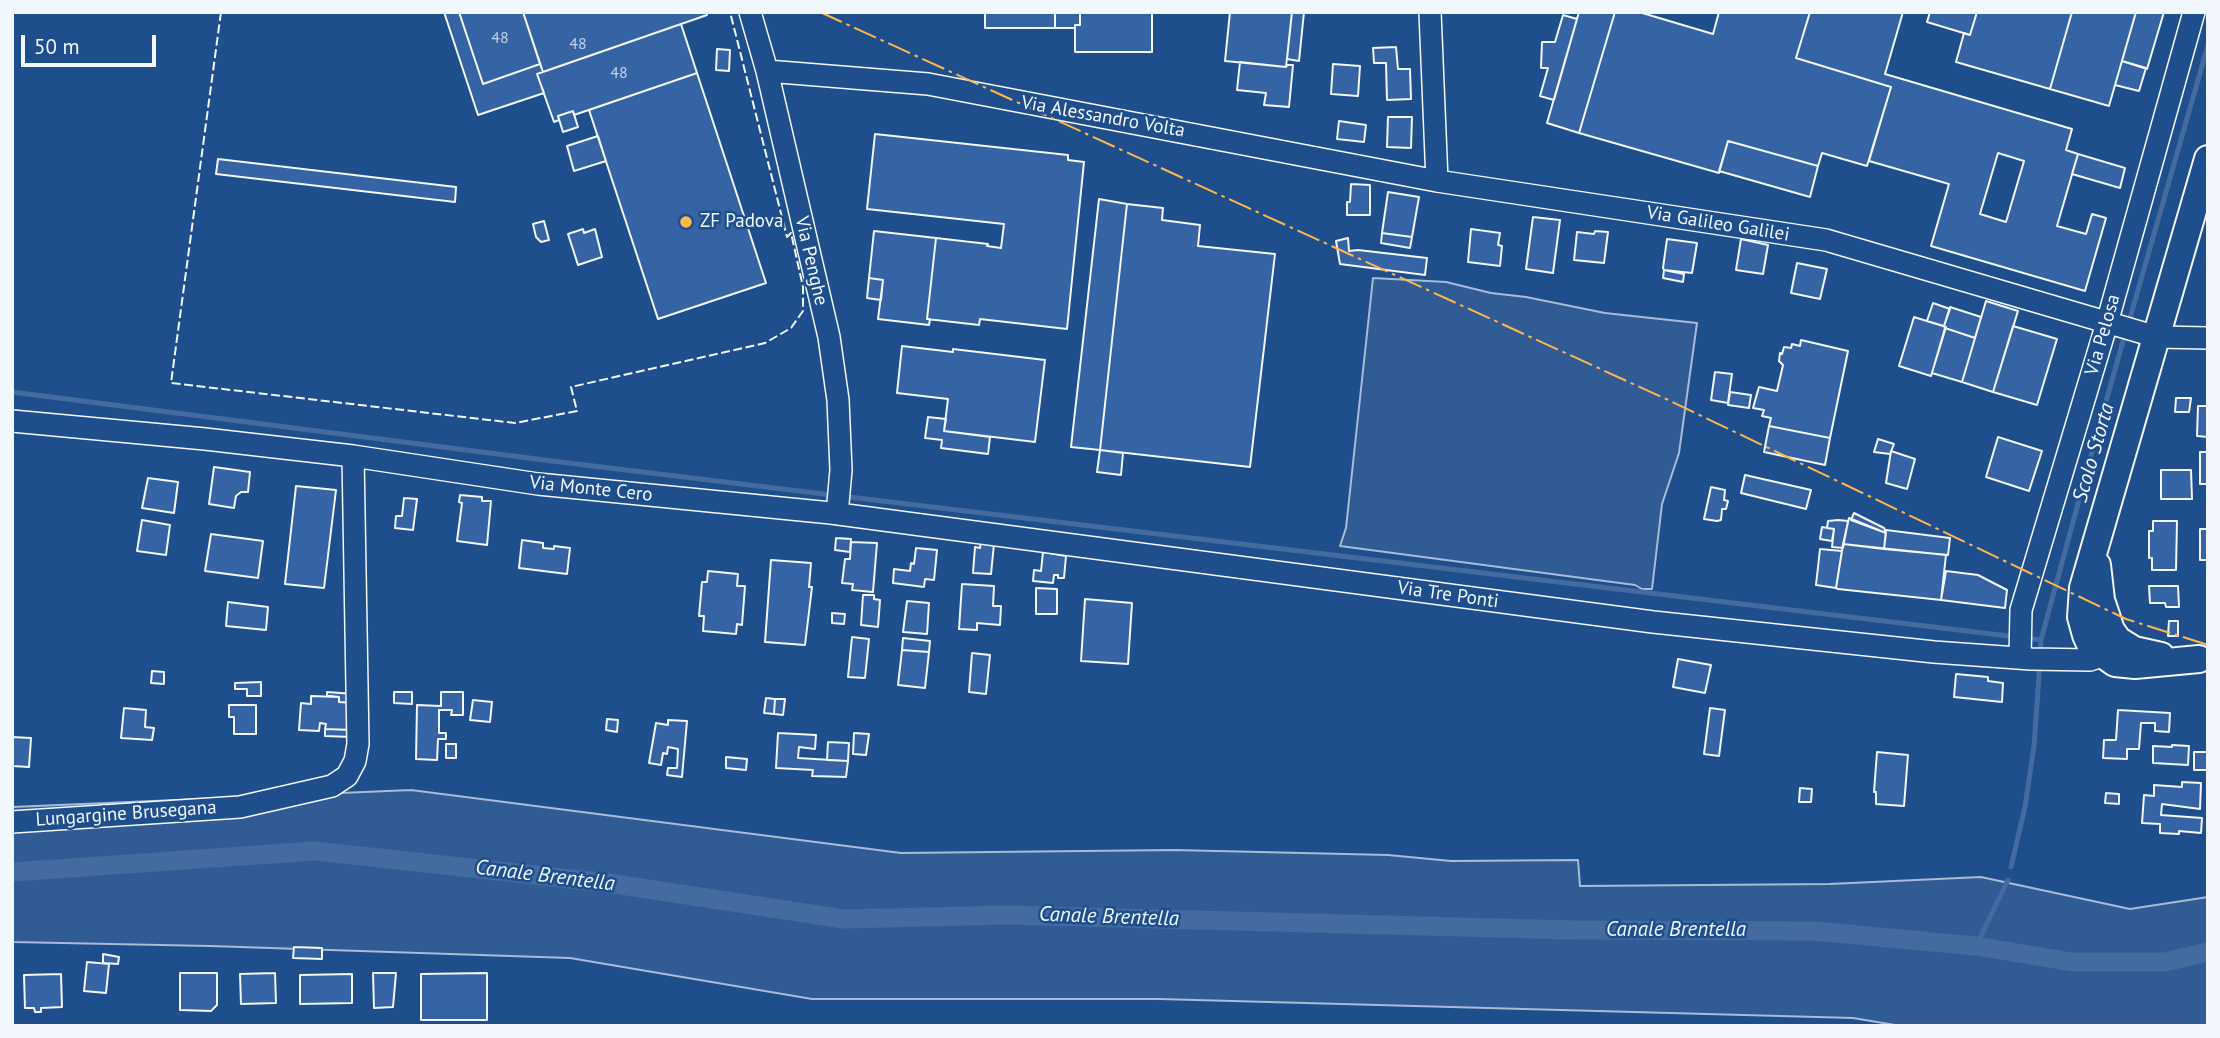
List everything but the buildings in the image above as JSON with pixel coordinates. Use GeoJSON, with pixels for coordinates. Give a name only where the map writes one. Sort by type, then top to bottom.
{"type":"FeatureCollection","features":[{"type":"Feature","properties":{"kind":"main road"},"geometry":{"type":"LineString","coordinates":[[2203,659],[2135,665],[2115,663],[2091,646],[2081,617],[2083,588],[2151,335],[2208,159]]}},
{"type":"Feature","properties":{"kind":"main road"},"geometry":{"type":"LineString","coordinates":[[2097,538],[2101,600],[2106,619],[2118,640],[2134,650],[2159,656],[2203,659]]}},
{"type":"Feature","properties":{"kind":"street","name":"Via Penghe"},"geometry":{"type":"LineString","coordinates":[[750,12],[767,71],[829,337],[838,400],[841,470],[834,514]]}},
{"type":"Feature","properties":{"kind":"street"},"geometry":{"type":"LineString","coordinates":[[1430,12],[1437,181]]}},
{"type":"Feature","properties":{"kind":"street","name":"Via Pelosa"},"geometry":{"type":"LineString","coordinates":[[2038,657],[2021,624],[2021,610],[2107,323],[2194,12]]}},
{"type":"Feature","properties":{"kind":"street","name":"Via Alessandro Volta"},"geometry":{"type":"LineString","coordinates":[[767,71],[928,84],[1437,181]]}},
{"type":"Feature","properties":{"kind":"street","name":"Via Galileo Galilei"},"geometry":{"type":"LineString","coordinates":[[1437,181],[1826,240],[2151,335],[2208,338]]}},
{"type":"Feature","properties":{"kind":"street","name":"Via Monte Cero"},"geometry":{"type":"LineString","coordinates":[[12,421],[205,439],[353,456],[538,484],[834,514]]}},
{"type":"Feature","properties":{"kind":"street","name":"Lungargine Brusegana"},"geometry":{"type":"LineString","coordinates":[[12,822],[240,807],[332,786],[347,776],[355,761],[358,744],[353,456]]}},
{"type":"Feature","properties":{"kind":"street","name":"Via Tre Ponti"},"geometry":{"type":"LineString","coordinates":[[834,514],[1653,622],[1934,652],[2038,657]]}},
{"type":"Feature","properties":{"kind":"street"},"geometry":{"type":"LineString","coordinates":[[2083,588],[2038,657],[2090,660],[2121,649],[2134,650]]}},
{"type":"Feature","properties":{"kind":"street"},"geometry":{"type":"LineString","coordinates":[[2102,656],[2107,648],[2106,619]]}},
{"type":"Feature","properties":{"kind":"shaded area"},"geometry":{"type":"Polygon","coordinates":[[[1373,278],[1446,282],[1491,293],[1526,297],[1605,313],[1697,323],[1679,453],[1662,504],[1652,589],[1340,546],[1346,528],[1373,278]]]}},
{"type":"Feature","properties":{"kind":"shaded area"},"geometry":{"type":"Polygon","coordinates":[[[411,790],[901,853],[1174,850],[1388,855],[1451,861],[1578,860],[1580,886],[1829,884],[1981,877],[2130,909],[2208,897],[2208,1026],[1901,1026],[1853,1018],[1159,999],[812,999],[570,958],[12,942],[12,807],[411,790]]]}},
{"type":"Feature","properties":{"kind":"waterway","name":"Scolo Storta"},"geometry":{"type":"LineString","coordinates":[[2128,325],[2208,45]]}},
{"type":"Feature","properties":{"kind":"waterway","name":"Scolo Storta"},"geometry":{"type":"LineString","coordinates":[[2040,653],[2041,640],[2125,334]]}},
{"type":"Feature","properties":{"kind":"waterway"},"geometry":{"type":"LineString","coordinates":[[12,392],[832,495]]}},
{"type":"Feature","properties":{"kind":"waterway"},"geometry":{"type":"LineString","coordinates":[[849,497],[2017,637]]}},
{"type":"Feature","properties":{"kind":"waterway"},"geometry":{"type":"LineString","coordinates":[[2027,638],[2041,640]]}},
{"type":"Feature","properties":{"kind":"waterway","name":"Scolo Storta"},"geometry":{"type":"LineString","coordinates":[[2011,867],[2025,807],[2034,746],[2040,662]]}},
{"type":"Feature","properties":{"kind":"waterway","name":"Canale Brentella"},"geometry":{"type":"LineString","coordinates":[[12,872],[315,851],[608,883],[844,919],[1006,915],[1574,930],[1814,931],[1976,946],[2072,962],[2165,962],[2208,952]]}},
{"type":"Feature","properties":{"kind":"waterway","name":"Scolo Storta"},"geometry":{"type":"LineString","coordinates":[[1976,946],[2008,880]]}},
{"type":"Feature","properties":{"kind":"fence"},"geometry":{"type":"LineString","coordinates":[[221,12],[171,383],[515,423],[577,411],[571,387],[765,343],[791,328],[803,311],[803,287],[791,233],[787,237],[730,12]]}},
{"type":"Feature","properties":{"kind":"power"},"geometry":{"type":"LineString","coordinates":[[820,12],[1666,399],[2126,619],[2208,645]]}},
{"type":"Feature","properties":{"kind":"place","name":"ZF Padova"},"geometry":{"type":"Point","coordinates":[686,222]}}]}
